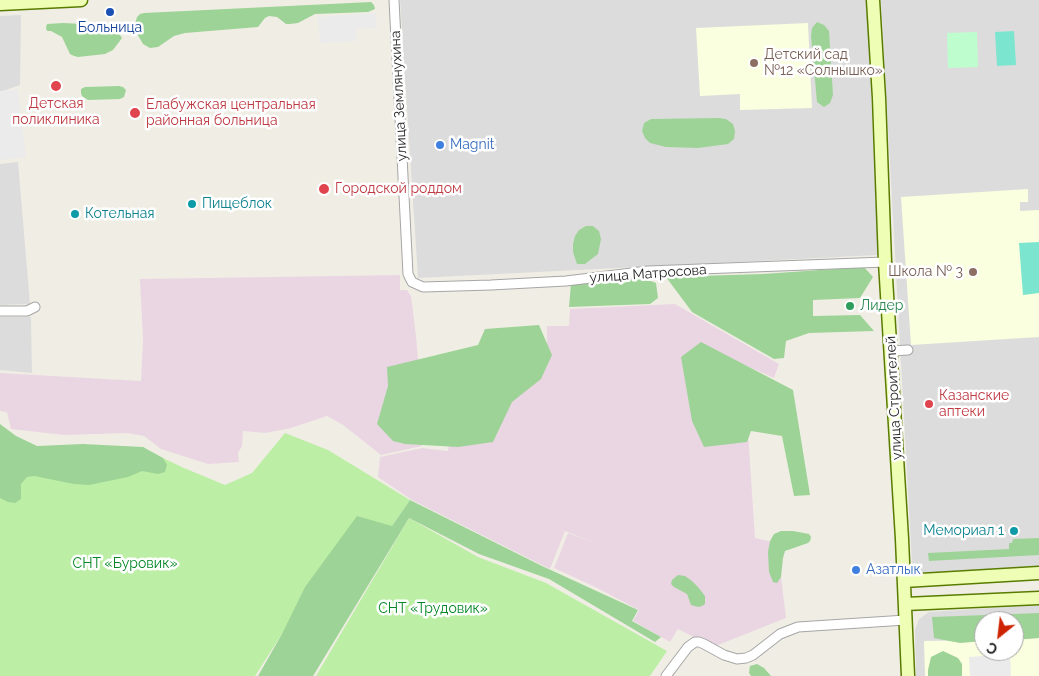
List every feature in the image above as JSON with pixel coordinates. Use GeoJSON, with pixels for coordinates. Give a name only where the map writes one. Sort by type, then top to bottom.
{"type":"FeatureCollection","features":[{"type":"Feature","properties":{"kind":"street"},"geometry":{"type":"LineString","coordinates":[[0,4],[81,0]]}},
{"type":"Feature","properties":{"kind":"street","name":"улица Землянухина"},"geometry":{"type":"LineString","coordinates":[[394,0],[408,274],[412,282]]}},
{"type":"Feature","properties":{"kind":"street","name":"улица Строителей"},"geometry":{"type":"LineString","coordinates":[[873,0],[885,262],[908,676]]}},
{"type":"Feature","properties":{"kind":"street","name":"улица Матросова"},"geometry":{"type":"LineString","coordinates":[[412,282],[423,287],[491,285],[566,281],[648,271],[885,262]]}},
{"type":"Feature","properties":{"kind":"street"},"geometry":{"type":"LineString","coordinates":[[0,311],[26,311],[36,307]]}},
{"type":"Feature","properties":{"kind":"street"},"geometry":{"type":"LineString","coordinates":[[891,351],[908,350]]}},
{"type":"Feature","properties":{"kind":"street"},"geometry":{"type":"LineString","coordinates":[[904,581],[1039,573]]}},
{"type":"Feature","properties":{"kind":"street"},"geometry":{"type":"LineString","coordinates":[[905,604],[1039,598]]}},
{"type":"Feature","properties":{"kind":"street"},"geometry":{"type":"LineString","coordinates":[[666,676],[688,647],[695,642],[699,642],[731,658],[737,659],[746,658],[758,652],[780,634],[798,627],[906,620]]}},
{"type":"Feature","properties":{"kind":"shaded area"},"geometry":{"type":"Polygon","coordinates":[[[400,0],[867,0],[878,255],[418,278],[400,0]]]}},
{"type":"Feature","properties":{"kind":"shaded area"},"geometry":{"type":"Polygon","coordinates":[[[881,0],[1039,0],[1039,569],[923,575],[915,571],[912,564],[881,0]]]}},
{"type":"Feature","properties":{"kind":"shaded area"},"geometry":{"type":"Polygon","coordinates":[[[376,13],[377,28],[356,29],[356,41],[320,43],[318,17],[376,13]]]}},
{"type":"Feature","properties":{"kind":"shaded area"},"geometry":{"type":"Polygon","coordinates":[[[21,15],[20,85],[0,92],[0,16],[21,15]]]}},
{"type":"Feature","properties":{"kind":"shaded area","name":"Детский сад №12 «Солнышко»"},"geometry":{"type":"Polygon","coordinates":[[[808,23],[812,108],[740,110],[740,94],[700,96],[696,28],[808,23]]]}},
{"type":"Feature","properties":{"kind":"shaded area"},"geometry":{"type":"Polygon","coordinates":[[[1014,31],[1016,65],[997,66],[995,32],[1014,31]]]}},
{"type":"Feature","properties":{"kind":"shaded area"},"geometry":{"type":"Polygon","coordinates":[[[18,89],[26,157],[0,160],[0,91],[18,89]]]}},
{"type":"Feature","properties":{"kind":"shaded area"},"geometry":{"type":"Polygon","coordinates":[[[18,162],[30,304],[0,305],[0,164],[18,162]]]}},
{"type":"Feature","properties":{"kind":"shaded area","name":"Школа № 3"},"geometry":{"type":"Polygon","coordinates":[[[1028,189],[1028,202],[1020,202],[1020,211],[1039,210],[1039,337],[911,345],[901,197],[1028,189]]]}},
{"type":"Feature","properties":{"kind":"shaded area"},"geometry":{"type":"Polygon","coordinates":[[[1039,242],[1039,293],[1023,295],[1019,243],[1039,242]]]}},
{"type":"Feature","properties":{"kind":"shaded area"},"geometry":{"type":"Polygon","coordinates":[[[400,275],[400,290],[407,290],[411,296],[418,360],[416,379],[422,446],[381,455],[343,425],[327,416],[291,428],[265,433],[243,431],[242,446],[238,453],[239,462],[208,464],[161,449],[144,436],[127,433],[64,435],[11,429],[7,412],[0,411],[0,373],[141,381],[143,340],[140,279],[400,275]]]}},
{"type":"Feature","properties":{"kind":"shaded area"},"geometry":{"type":"Polygon","coordinates":[[[675,304],[779,364],[774,378],[733,360],[744,372],[755,538],[777,543],[786,618],[713,647],[678,629],[670,642],[633,621],[639,610],[554,568],[568,533],[595,543],[565,531],[550,569],[412,500],[378,477],[380,457],[422,448],[448,451],[450,435],[547,347],[547,326],[569,326],[570,309],[675,304]]]}},
{"type":"Feature","properties":{"kind":"shaded area"},"geometry":{"type":"Polygon","coordinates":[[[0,317],[31,317],[32,373],[0,370],[0,317]]]}},
{"type":"Feature","properties":{"kind":"shaded area"},"geometry":{"type":"Polygon","coordinates":[[[1039,605],[1039,676],[916,676],[915,630],[919,619],[929,612],[1039,605]]]}},
{"type":"Feature","properties":{"kind":"shaded area"},"geometry":{"type":"Polygon","coordinates":[[[1039,638],[1039,676],[925,676],[924,641],[974,640],[974,661],[1024,661],[1024,639],[1039,638]]]}},
{"type":"Feature","properties":{"kind":"shaded area"},"geometry":{"type":"Polygon","coordinates":[[[969,657],[974,657],[974,661],[1010,661],[1011,676],[970,676],[969,657]]]}},
{"type":"Feature","properties":{"kind":"green space"},"geometry":{"type":"Polygon","coordinates":[[[371,2],[375,9],[368,12],[315,14],[298,23],[290,24],[286,24],[277,17],[269,16],[258,27],[185,33],[174,36],[158,47],[150,48],[143,44],[136,32],[135,24],[137,17],[144,13],[371,2]]]}},
{"type":"Feature","properties":{"kind":"green space"},"geometry":{"type":"Polygon","coordinates":[[[817,22],[824,25],[829,31],[833,95],[830,103],[824,107],[817,102],[811,36],[812,28],[817,22]]]}},
{"type":"Feature","properties":{"kind":"green space"},"geometry":{"type":"Polygon","coordinates":[[[47,24],[83,24],[114,31],[122,38],[113,50],[105,54],[74,56],[70,54],[62,37],[47,31],[46,28],[47,24]]]}},
{"type":"Feature","properties":{"kind":"green space"},"geometry":{"type":"Polygon","coordinates":[[[977,32],[978,67],[948,68],[947,33],[977,32]]]}},
{"type":"Feature","properties":{"kind":"green space"},"geometry":{"type":"Polygon","coordinates":[[[119,86],[126,90],[124,97],[120,99],[88,100],[81,93],[81,89],[85,87],[119,86]]]}},
{"type":"Feature","properties":{"kind":"green space"},"geometry":{"type":"Polygon","coordinates":[[[651,119],[726,119],[733,124],[735,131],[734,139],[728,144],[698,148],[666,147],[650,143],[642,131],[644,123],[651,119]]]}},
{"type":"Feature","properties":{"kind":"green space"},"geometry":{"type":"Polygon","coordinates":[[[586,226],[593,226],[599,231],[601,239],[598,254],[585,264],[577,264],[573,252],[573,244],[579,230],[586,226]]]}},
{"type":"Feature","properties":{"kind":"green space"},"geometry":{"type":"Polygon","coordinates":[[[864,267],[873,277],[860,298],[813,300],[813,316],[860,315],[874,331],[809,333],[786,341],[784,358],[774,359],[692,312],[666,277],[763,274],[864,267]]]}},
{"type":"Feature","properties":{"kind":"green space"},"geometry":{"type":"Polygon","coordinates":[[[643,278],[656,283],[658,298],[650,304],[569,307],[571,284],[643,278]]]}},
{"type":"Feature","properties":{"kind":"green space"},"geometry":{"type":"Polygon","coordinates":[[[539,325],[552,355],[541,379],[512,402],[493,442],[458,447],[405,444],[393,441],[377,424],[388,386],[387,367],[478,345],[485,329],[539,325]]]}},
{"type":"Feature","properties":{"kind":"green space"},"geometry":{"type":"Polygon","coordinates":[[[701,342],[793,390],[810,495],[794,496],[782,436],[751,431],[747,442],[704,447],[692,421],[681,357],[701,342]]]}},
{"type":"Feature","properties":{"kind":"green space"},"geometry":{"type":"Polygon","coordinates":[[[0,424],[16,436],[37,446],[83,444],[143,447],[163,458],[167,465],[165,472],[158,474],[142,471],[128,477],[89,485],[34,476],[27,477],[21,484],[21,499],[15,503],[8,502],[0,498],[0,424]]]}},
{"type":"Feature","properties":{"kind":"green space","name":"СНТ «Буровик»"},"geometry":{"type":"Polygon","coordinates":[[[285,433],[328,450],[410,500],[392,526],[282,634],[255,676],[0,676],[0,446],[146,450],[225,485],[252,473],[285,433]]]}},
{"type":"Feature","properties":{"kind":"green space"},"geometry":{"type":"Polygon","coordinates":[[[410,500],[542,566],[638,610],[632,621],[661,637],[655,642],[549,579],[479,554],[409,518],[313,676],[258,676],[282,634],[305,587],[357,516],[392,526],[410,500]]]}},
{"type":"Feature","properties":{"kind":"green space","name":"СНТ «Трудовик»"},"geometry":{"type":"Polygon","coordinates":[[[409,518],[478,557],[546,583],[667,651],[650,676],[316,676],[409,518]]]}},
{"type":"Feature","properties":{"kind":"green space"},"geometry":{"type":"Polygon","coordinates":[[[781,531],[809,534],[811,537],[808,543],[785,551],[781,577],[777,583],[773,582],[769,572],[768,552],[770,541],[774,534],[781,531]]]}},
{"type":"Feature","properties":{"kind":"green space"},"geometry":{"type":"Polygon","coordinates":[[[1039,538],[1039,555],[929,561],[928,553],[1009,549],[1009,543],[1012,543],[1013,539],[1039,538]]]}},
{"type":"Feature","properties":{"kind":"green space"},"geometry":{"type":"Polygon","coordinates":[[[678,575],[685,576],[698,587],[705,596],[705,604],[698,607],[691,605],[687,594],[671,584],[672,580],[678,575]]]}},
{"type":"Feature","properties":{"kind":"green space"},"geometry":{"type":"Polygon","coordinates":[[[1039,613],[1039,638],[1024,639],[1024,614],[1039,613]]]}},
{"type":"Feature","properties":{"kind":"green space"},"geometry":{"type":"Polygon","coordinates":[[[974,615],[974,642],[960,643],[934,638],[932,617],[974,615]]]}},
{"type":"Feature","properties":{"kind":"green space"},"geometry":{"type":"Polygon","coordinates":[[[943,651],[958,658],[962,664],[962,676],[928,676],[931,657],[943,651]]]}},
{"type":"Feature","properties":{"kind":"green space"},"geometry":{"type":"Polygon","coordinates":[[[757,664],[764,668],[771,676],[751,676],[749,673],[750,666],[757,664]]]}},
{"type":"Feature","properties":{"kind":"place","name":"Больница"},"geometry":{"type":"Point","coordinates":[110,12]}},
{"type":"Feature","properties":{"kind":"place","name":"Детский сад №12 «Солнышко»"},"geometry":{"type":"Point","coordinates":[754,63]}},
{"type":"Feature","properties":{"kind":"place","name":"Детская поликлиника"},"geometry":{"type":"Point","coordinates":[56,86]}},
{"type":"Feature","properties":{"kind":"place","name":"Елабужская центральная районная больница"},"geometry":{"type":"Point","coordinates":[135,113]}},
{"type":"Feature","properties":{"kind":"place","name":"Magnit"},"geometry":{"type":"Point","coordinates":[440,145]}},
{"type":"Feature","properties":{"kind":"place","name":"Городской роддом"},"geometry":{"type":"Point","coordinates":[324,189]}},
{"type":"Feature","properties":{"kind":"place","name":"Пищеблок"},"geometry":{"type":"Point","coordinates":[192,204]}},
{"type":"Feature","properties":{"kind":"place","name":"Котельная"},"geometry":{"type":"Point","coordinates":[75,214]}},
{"type":"Feature","properties":{"kind":"place","name":"Школа № 3"},"geometry":{"type":"Point","coordinates":[973,272]}},
{"type":"Feature","properties":{"kind":"place","name":"Лидер"},"geometry":{"type":"Point","coordinates":[850,306]}},
{"type":"Feature","properties":{"kind":"place","name":"Казанские аптеки"},"geometry":{"type":"Point","coordinates":[929,404]}},
{"type":"Feature","properties":{"kind":"place","name":"Мемориал 1"},"geometry":{"type":"Point","coordinates":[1014,531]}},
{"type":"Feature","properties":{"kind":"place","name":"Азатлык"},"geometry":{"type":"Point","coordinates":[856,570]}}]}
